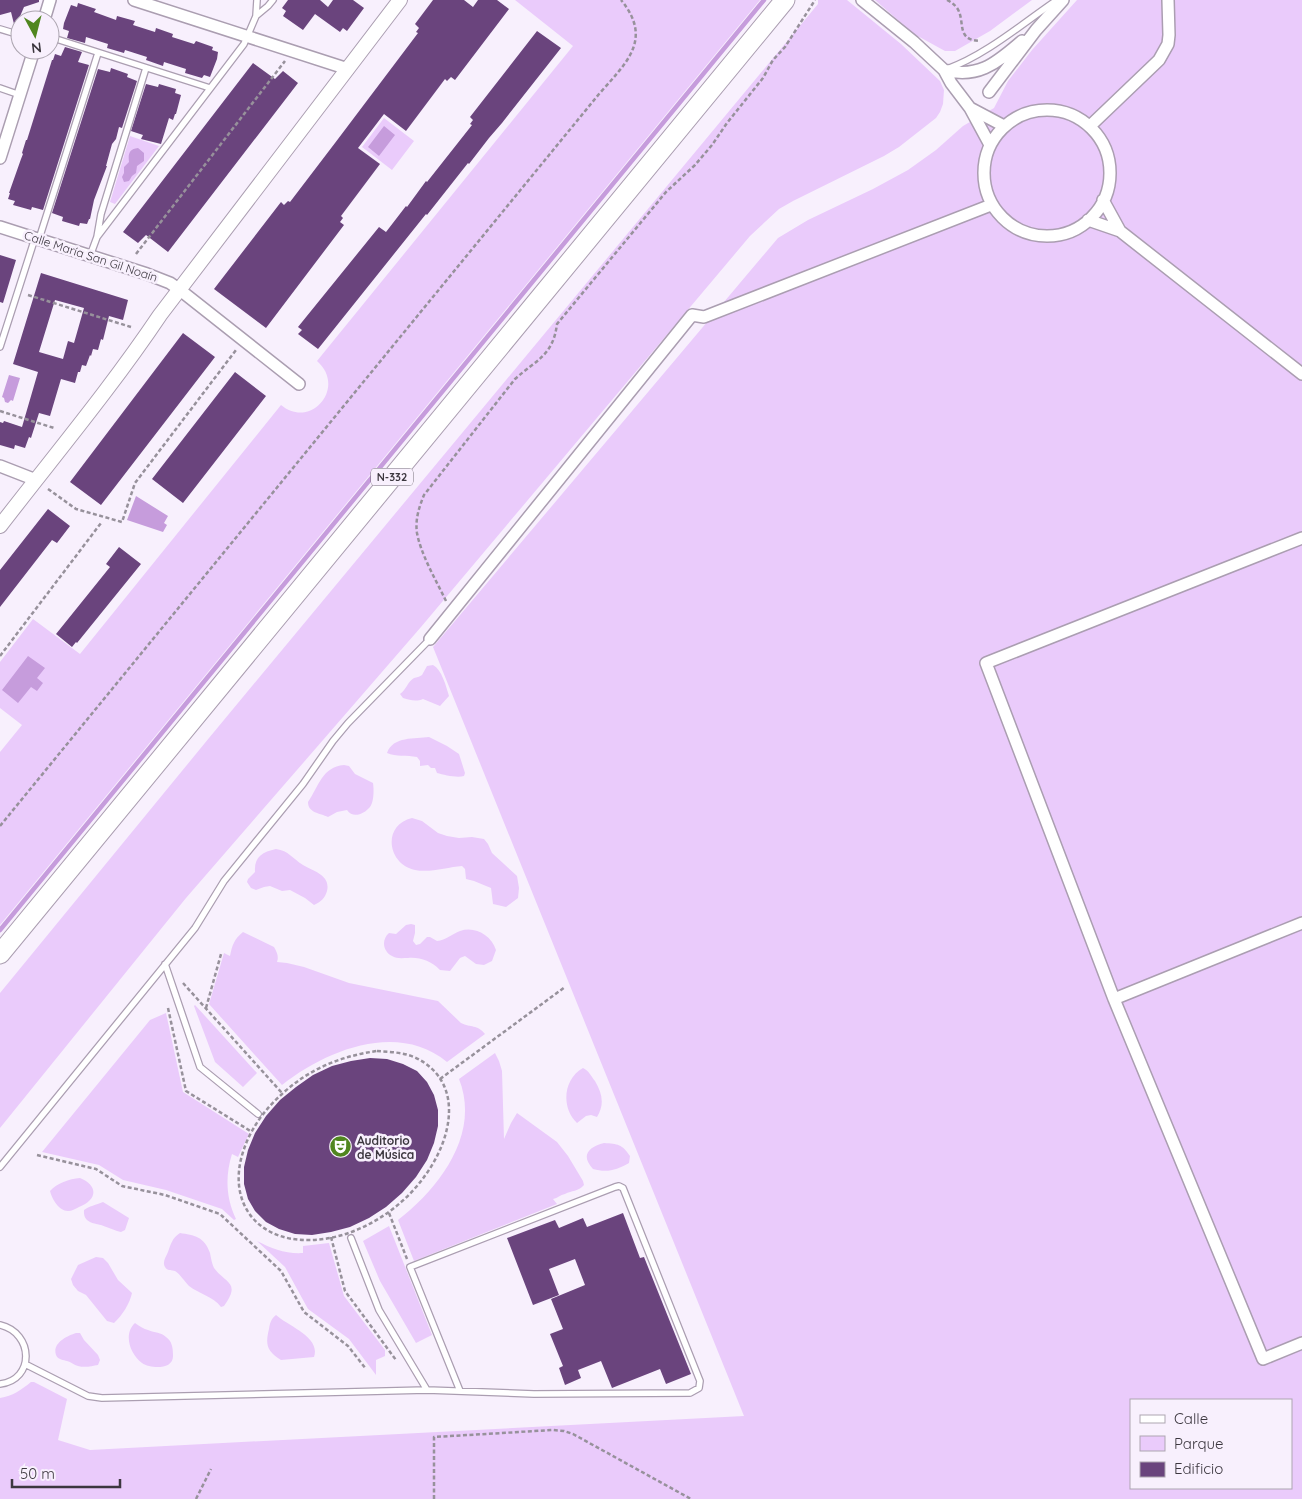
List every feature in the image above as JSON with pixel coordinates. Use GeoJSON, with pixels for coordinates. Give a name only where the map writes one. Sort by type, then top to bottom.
{"type":"FeatureCollection","features":[{"type":"Feature","properties":{"kind":"highway","name":"N-332"},"geometry":{"type":"LineString","coordinates":[[0,954],[785,0]]}},
{"type":"Feature","properties":{"kind":"street"},"geometry":{"type":"LineString","coordinates":[[134,0],[159,4],[247,36],[348,68]]}},
{"type":"Feature","properties":{"kind":"street"},"geometry":{"type":"LineString","coordinates":[[0,526],[71,436],[400,0]]}},
{"type":"Feature","properties":{"kind":"street"},"geometry":{"type":"LineString","coordinates":[[862,0],[914,42],[944,70],[951,83],[970,108],[990,145]]}},
{"type":"Feature","properties":{"kind":"street"},"geometry":{"type":"LineString","coordinates":[[979,70],[987,77],[990,92],[1036,30],[1063,0]]}},
{"type":"Feature","properties":{"kind":"street"},"geometry":{"type":"LineString","coordinates":[[1090,126],[1159,60],[1168,44],[1168,0]]}},
{"type":"Feature","properties":{"kind":"street"},"geometry":{"type":"LineString","coordinates":[[944,70],[957,73],[987,68],[1036,30]]}},
{"type":"Feature","properties":{"kind":"street"},"geometry":{"type":"LineString","coordinates":[[1,151],[31,60]]}},
{"type":"Feature","properties":{"kind":"street"},"geometry":{"type":"LineString","coordinates":[[970,108],[1004,126]]}},
{"type":"Feature","properties":{"kind":"street"},"geometry":{"type":"LineString","coordinates":[[1047,109],[1070,114],[1090,126],[1104,144],[1110,167],[1108,190],[1098,211],[1080,227],[1058,235],[1035,235],[1013,227],[990,205],[985,190],[983,167],[990,145],[1004,126],[1024,114],[1047,109]]}},
{"type":"Feature","properties":{"kind":"street"},"geometry":{"type":"LineString","coordinates":[[1103,200],[1120,231]]}},
{"type":"Feature","properties":{"kind":"street"},"geometry":{"type":"LineString","coordinates":[[430,639],[692,315],[704,317],[990,205]]}},
{"type":"Feature","properties":{"kind":"street"},"geometry":{"type":"LineString","coordinates":[[1088,220],[1120,231],[1302,374]]}},
{"type":"Feature","properties":{"kind":"street","name":"Calle María San Gil Noaín"},"geometry":{"type":"LineString","coordinates":[[0,227],[170,283],[299,384]]}},
{"type":"Feature","properties":{"kind":"street"},"geometry":{"type":"LineString","coordinates":[[0,466],[36,480]]}},
{"type":"Feature","properties":{"kind":"street"},"geometry":{"type":"LineString","coordinates":[[1302,538],[986,664],[1114,999],[1263,1359],[1302,1344]]}},
{"type":"Feature","properties":{"kind":"street"},"geometry":{"type":"LineString","coordinates":[[1114,999],[1302,923]]}},
{"type":"Feature","properties":{"kind":"lane"},"geometry":{"type":"LineString","coordinates":[[97,237],[244,44],[256,16],[257,0]]}},
{"type":"Feature","properties":{"kind":"lane"},"geometry":{"type":"LineString","coordinates":[[256,16],[273,0]]}},
{"type":"Feature","properties":{"kind":"lane"},"geometry":{"type":"LineString","coordinates":[[944,70],[963,63],[982,52],[1057,0]]}},
{"type":"Feature","properties":{"kind":"lane"},"geometry":{"type":"LineString","coordinates":[[60,41],[210,88]]}},
{"type":"Feature","properties":{"kind":"lane"},"geometry":{"type":"LineString","coordinates":[[0,347],[98,52]]}},
{"type":"Feature","properties":{"kind":"lane"},"geometry":{"type":"LineString","coordinates":[[90,256],[146,68]]}},
{"type":"Feature","properties":{"kind":"lane"},"geometry":{"type":"LineString","coordinates":[[0,88],[20,95]]}},
{"type":"Feature","properties":{"kind":"lane"},"geometry":{"type":"LineString","coordinates":[[0,1168],[195,928],[224,881],[303,784],[333,741],[348,723],[430,639]]}},
{"type":"Feature","properties":{"kind":"lane"},"geometry":{"type":"LineString","coordinates":[[165,964],[200,1067],[258,1114]]}},
{"type":"Feature","properties":{"kind":"lane"},"geometry":{"type":"LineString","coordinates":[[25,1364],[94,1398],[427,1390],[534,1394],[690,1393],[699,1388],[700,1385],[696,1372],[625,1191],[619,1186],[410,1267],[460,1391]]}},
{"type":"Feature","properties":{"kind":"lane"},"geometry":{"type":"LineString","coordinates":[[351,1238],[379,1310],[427,1390]]}},
{"type":"Feature","properties":{"kind":"lane"},"geometry":{"type":"LineString","coordinates":[[0,1325],[11,1328],[19,1335],[24,1344],[26,1354],[25,1364],[20,1373],[13,1380],[0,1384]]}},
{"type":"Feature","properties":{"kind":"path"},"geometry":{"type":"LineString","coordinates":[[0,826],[592,102],[626,63],[633,51],[636,34],[633,20],[622,0]]}},
{"type":"Feature","properties":{"kind":"path"},"geometry":{"type":"LineString","coordinates":[[452,612],[423,551],[417,532],[418,511],[424,495],[515,379],[526,369],[538,362],[549,350],[555,335],[556,324],[666,192],[695,165],[712,145],[763,78],[773,60],[785,47],[815,0]]}},
{"type":"Feature","properties":{"kind":"path"},"geometry":{"type":"LineString","coordinates":[[947,0],[957,8],[964,35],[975,41],[987,40]]}},
{"type":"Feature","properties":{"kind":"path"},"geometry":{"type":"LineString","coordinates":[[136,254],[288,58]]}},
{"type":"Feature","properties":{"kind":"path"},"geometry":{"type":"LineString","coordinates":[[17,292],[131,327]]}},
{"type":"Feature","properties":{"kind":"path"},"geometry":{"type":"LineString","coordinates":[[48,489],[76,509],[122,522],[135,483],[236,350]]}},
{"type":"Feature","properties":{"kind":"path"},"geometry":{"type":"LineString","coordinates":[[0,411],[54,428]]}},
{"type":"Feature","properties":{"kind":"path"},"geometry":{"type":"LineString","coordinates":[[0,656],[101,523]]}},
{"type":"Feature","properties":{"kind":"path"},"geometry":{"type":"LineString","coordinates":[[206,1008],[222,954]]}},
{"type":"Feature","properties":{"kind":"path"},"geometry":{"type":"LineString","coordinates":[[165,964],[282,1093]]}},
{"type":"Feature","properties":{"kind":"path"},"geometry":{"type":"LineString","coordinates":[[440,1079],[564,987]]}},
{"type":"Feature","properties":{"kind":"path"},"geometry":{"type":"LineString","coordinates":[[377,1051],[396,1052],[413,1057],[427,1065],[440,1079],[446,1090],[449,1106],[449,1123],[444,1141],[436,1160],[424,1178],[388,1212],[352,1231],[331,1237],[302,1240],[275,1235],[260,1227],[251,1218],[242,1202],[238,1186],[243,1150],[251,1133],[264,1114],[282,1093],[316,1070],[336,1060],[377,1051]]}},
{"type":"Feature","properties":{"kind":"path"},"geometry":{"type":"LineString","coordinates":[[37,1155],[96,1170],[122,1186],[165,1196],[220,1214],[281,1271],[304,1312],[348,1346],[366,1369]]}},
{"type":"Feature","properties":{"kind":"path"},"geometry":{"type":"LineString","coordinates":[[388,1212],[410,1267]]}},
{"type":"Feature","properties":{"kind":"path"},"geometry":{"type":"LineString","coordinates":[[331,1237],[345,1291],[397,1362]]}},
{"type":"Feature","properties":{"kind":"path"},"geometry":{"type":"LineString","coordinates":[[434,1499],[434,1437],[553,1430],[573,1434],[691,1499]]}},
{"type":"Feature","properties":{"kind":"path"},"geometry":{"type":"LineString","coordinates":[[196,1499],[211,1469]]}},
{"type":"Feature","properties":{"kind":"green space"},"geometry":{"type":"Polygon","coordinates":[[[515,0],[760,0],[0,925],[0,752],[22,725],[0,708],[0,662],[33,619],[80,654],[281,405],[292,411],[304,412],[313,409],[322,402],[327,393],[328,382],[325,371],[317,361],[573,46],[515,0]]]}},
{"type":"Feature","properties":{"kind":"green space"},"geometry":{"type":"Polygon","coordinates":[[[818,0],[847,0],[901,44],[940,81],[944,90],[943,104],[936,118],[899,147],[884,156],[779,209],[750,236],[421,627],[186,898],[0,1128],[0,993],[818,4],[818,0]]]}},
{"type":"Feature","properties":{"kind":"green space"},"geometry":{"type":"Polygon","coordinates":[[[875,0],[1032,0],[990,31],[955,51],[945,51],[914,34],[875,0]]]}},
{"type":"Feature","properties":{"kind":"green space"},"geometry":{"type":"Polygon","coordinates":[[[1077,0],[1302,0],[1302,1499],[0,1499],[0,1398],[17,1392],[31,1382],[67,1399],[58,1440],[90,1450],[744,1416],[433,647],[778,238],[808,220],[908,170],[936,150],[963,126],[994,108],[1008,81],[1032,50],[1077,0]]]}},
{"type":"Feature","properties":{"kind":"green space"},"geometry":{"type":"Polygon","coordinates":[[[384,118],[414,141],[392,170],[362,147],[384,118]]]}},
{"type":"Feature","properties":{"kind":"green space"},"geometry":{"type":"Polygon","coordinates":[[[130,136],[159,146],[115,204],[110,202],[130,136]]]}},
{"type":"Feature","properties":{"kind":"green space"},"geometry":{"type":"Polygon","coordinates":[[[433,665],[441,674],[449,696],[440,706],[423,699],[415,701],[403,698],[400,694],[410,681],[422,675],[427,666],[433,665]]]}},
{"type":"Feature","properties":{"kind":"green space"},"geometry":{"type":"Polygon","coordinates":[[[429,737],[459,754],[465,773],[464,776],[437,773],[435,768],[431,768],[428,765],[420,766],[420,761],[417,757],[387,753],[399,741],[429,737]]]}},
{"type":"Feature","properties":{"kind":"green space"},"geometry":{"type":"Polygon","coordinates":[[[344,765],[349,766],[355,774],[373,783],[374,792],[370,807],[365,812],[355,815],[347,810],[337,812],[328,817],[312,811],[308,802],[322,778],[331,769],[344,765]]]}},
{"type":"Feature","properties":{"kind":"green space"},"geometry":{"type":"Polygon","coordinates":[[[412,818],[422,821],[438,833],[447,836],[484,839],[492,853],[517,876],[518,898],[506,907],[493,904],[491,888],[466,879],[465,869],[462,866],[427,871],[415,870],[398,860],[394,853],[392,836],[402,822],[412,818]]]}},
{"type":"Feature","properties":{"kind":"green space"},"geometry":{"type":"Polygon","coordinates":[[[276,849],[287,853],[324,877],[328,886],[325,896],[321,901],[314,905],[290,890],[282,891],[270,886],[256,890],[251,888],[247,882],[255,872],[256,862],[263,854],[276,849]]]}},
{"type":"Feature","properties":{"kind":"green space"},"geometry":{"type":"Polygon","coordinates":[[[406,925],[415,925],[413,941],[416,945],[420,944],[427,937],[437,941],[460,931],[471,930],[482,933],[490,940],[496,950],[492,961],[484,965],[476,964],[465,956],[460,958],[450,971],[440,970],[433,964],[421,959],[400,958],[389,954],[384,945],[386,936],[389,933],[396,934],[406,925]]]}},
{"type":"Feature","properties":{"kind":"green space"},"geometry":{"type":"Polygon","coordinates":[[[243,932],[274,947],[278,958],[277,962],[304,967],[349,983],[438,1001],[461,1023],[477,1027],[485,1034],[447,1062],[428,1050],[407,1043],[385,1042],[363,1045],[319,1061],[282,1085],[209,1004],[224,953],[230,956],[237,937],[243,932]]]}},
{"type":"Feature","properties":{"kind":"green space"},"geometry":{"type":"Polygon","coordinates":[[[195,1005],[257,1073],[243,1087],[215,1062],[195,1005]]]}},
{"type":"Feature","properties":{"kind":"green space"},"geometry":{"type":"Polygon","coordinates":[[[166,1013],[183,1092],[249,1134],[238,1157],[232,1154],[228,1171],[228,1195],[236,1219],[234,1220],[222,1209],[166,1190],[123,1180],[99,1165],[42,1152],[150,1020],[166,1013]]]}},
{"type":"Feature","properties":{"kind":"green space"},"geometry":{"type":"Polygon","coordinates":[[[495,1053],[502,1071],[504,1139],[517,1113],[557,1142],[568,1156],[584,1185],[577,1190],[553,1199],[557,1204],[414,1261],[398,1220],[428,1192],[452,1158],[465,1120],[464,1100],[459,1079],[495,1053]]]}},
{"type":"Feature","properties":{"kind":"green space"},"geometry":{"type":"Polygon","coordinates":[[[583,1068],[595,1081],[601,1094],[602,1103],[597,1117],[586,1116],[577,1123],[568,1110],[566,1094],[571,1079],[583,1068]]]}},
{"type":"Feature","properties":{"kind":"green space"},"geometry":{"type":"Polygon","coordinates":[[[604,1143],[616,1144],[625,1149],[630,1156],[629,1163],[612,1170],[593,1169],[587,1160],[588,1152],[590,1149],[604,1143]]]}},
{"type":"Feature","properties":{"kind":"green space"},"geometry":{"type":"Polygon","coordinates":[[[80,1178],[86,1181],[93,1189],[92,1197],[85,1204],[74,1210],[62,1209],[54,1201],[50,1191],[64,1182],[80,1178]]]}},
{"type":"Feature","properties":{"kind":"green space"},"geometry":{"type":"Polygon","coordinates":[[[103,1202],[129,1218],[125,1230],[121,1232],[91,1223],[85,1217],[84,1210],[103,1202]]]}},
{"type":"Feature","properties":{"kind":"green space"},"geometry":{"type":"Polygon","coordinates":[[[389,1226],[432,1335],[416,1343],[380,1281],[363,1241],[389,1226]]]}},
{"type":"Feature","properties":{"kind":"green space"},"geometry":{"type":"Polygon","coordinates":[[[180,1233],[194,1236],[205,1243],[214,1268],[230,1284],[231,1292],[224,1306],[221,1307],[214,1300],[193,1289],[175,1271],[168,1270],[165,1267],[164,1261],[171,1244],[180,1233]]]}},
{"type":"Feature","properties":{"kind":"green space"},"geometry":{"type":"Polygon","coordinates":[[[257,1241],[291,1253],[303,1253],[303,1246],[329,1243],[344,1296],[385,1350],[385,1356],[376,1360],[376,1375],[349,1339],[308,1309],[285,1267],[257,1241]]]}},
{"type":"Feature","properties":{"kind":"green space"},"geometry":{"type":"Polygon","coordinates":[[[96,1257],[103,1258],[108,1263],[118,1280],[132,1293],[125,1309],[114,1323],[107,1321],[86,1295],[78,1291],[71,1279],[78,1265],[96,1257]]]}},
{"type":"Feature","properties":{"kind":"green space"},"geometry":{"type":"Polygon","coordinates":[[[276,1315],[308,1338],[315,1350],[314,1357],[281,1360],[273,1354],[268,1347],[267,1339],[270,1323],[276,1315]]]}},
{"type":"Feature","properties":{"kind":"green space"},"geometry":{"type":"Polygon","coordinates":[[[135,1323],[145,1329],[162,1334],[170,1341],[173,1352],[170,1363],[166,1366],[156,1367],[146,1365],[138,1359],[131,1349],[129,1338],[131,1328],[135,1323]]]}},
{"type":"Feature","properties":{"kind":"green space"},"geometry":{"type":"Polygon","coordinates":[[[76,1333],[80,1333],[98,1355],[100,1360],[98,1365],[81,1367],[57,1357],[55,1351],[58,1344],[76,1333]]]}},
{"type":"Feature","properties":{"kind":"shaded area"},"geometry":{"type":"Polygon","coordinates":[[[384,126],[395,135],[379,156],[368,147],[384,126]]]}},
{"type":"Feature","properties":{"kind":"shaded area"},"geometry":{"type":"Polygon","coordinates":[[[138,148],[144,153],[144,161],[137,166],[136,173],[129,181],[124,182],[122,177],[124,167],[129,162],[130,152],[138,148]]]}},
{"type":"Feature","properties":{"kind":"shaded area"},"geometry":{"type":"Polygon","coordinates":[[[9,375],[20,378],[13,401],[11,400],[8,403],[2,397],[9,375]]]}},
{"type":"Feature","properties":{"kind":"shaded area"},"geometry":{"type":"Polygon","coordinates":[[[136,496],[168,516],[164,523],[167,525],[163,532],[127,520],[136,496]]]}},
{"type":"Feature","properties":{"kind":"shaded area"},"geometry":{"type":"Polygon","coordinates":[[[28,656],[45,668],[37,678],[43,683],[37,691],[31,687],[18,703],[2,690],[28,656]]]}},
{"type":"Feature","properties":{"kind":"building"},"geometry":{"type":"Polygon","coordinates":[[[0,0],[39,0],[39,2],[24,7],[23,10],[10,10],[10,12],[0,15],[0,0]]]}},
{"type":"Feature","properties":{"kind":"building"},"geometry":{"type":"Polygon","coordinates":[[[288,0],[320,0],[328,7],[333,0],[353,0],[364,8],[347,31],[343,28],[340,32],[315,14],[303,30],[283,16],[286,11],[282,8],[288,0]]]}},
{"type":"Feature","properties":{"kind":"building"},"geometry":{"type":"Polygon","coordinates":[[[433,0],[464,0],[473,7],[478,0],[497,0],[509,9],[455,80],[451,77],[447,81],[445,79],[406,131],[384,114],[358,148],[380,164],[341,216],[343,218],[340,222],[344,225],[266,328],[214,289],[281,202],[284,205],[288,201],[290,202],[335,143],[418,33],[416,32],[419,28],[415,24],[433,0]]]}},
{"type":"Feature","properties":{"kind":"building"},"geometry":{"type":"Polygon","coordinates":[[[78,3],[96,9],[94,12],[116,20],[117,16],[135,21],[133,25],[155,32],[156,28],[173,34],[172,37],[194,44],[196,41],[213,47],[212,50],[218,52],[210,77],[204,75],[202,78],[185,73],[186,69],[164,62],[163,66],[146,60],[147,57],[125,50],[124,53],[107,48],[108,44],[86,37],[85,43],[67,38],[69,31],[63,29],[64,23],[71,5],[77,7],[78,3]]]}},
{"type":"Feature","properties":{"kind":"building"},"geometry":{"type":"Polygon","coordinates":[[[537,31],[561,48],[318,349],[298,334],[302,330],[298,327],[379,227],[386,232],[407,207],[472,125],[470,124],[473,120],[470,117],[537,31]]]}},
{"type":"Feature","properties":{"kind":"building"},"geometry":{"type":"Polygon","coordinates":[[[65,47],[82,52],[78,62],[89,65],[43,210],[32,207],[31,210],[13,205],[15,201],[8,199],[9,193],[52,60],[60,60],[65,47]]]}},
{"type":"Feature","properties":{"kind":"building"},"geometry":{"type":"Polygon","coordinates":[[[253,63],[275,79],[283,71],[298,83],[168,252],[146,235],[138,243],[123,232],[253,63]]]}},
{"type":"Feature","properties":{"kind":"building"},"geometry":{"type":"Polygon","coordinates":[[[111,68],[128,74],[127,77],[137,81],[122,128],[119,127],[116,139],[112,144],[107,166],[94,200],[90,219],[87,224],[80,223],[79,226],[62,221],[63,217],[52,213],[98,69],[110,72],[111,68]]]}},
{"type":"Feature","properties":{"kind":"building"},"geometry":{"type":"Polygon","coordinates":[[[146,84],[158,87],[159,84],[176,89],[175,93],[181,95],[176,114],[173,120],[169,118],[161,144],[141,139],[143,135],[131,131],[146,84]]]}},
{"type":"Feature","properties":{"kind":"building"},"geometry":{"type":"Polygon","coordinates":[[[0,255],[16,260],[3,303],[0,302],[0,255]]]}},
{"type":"Feature","properties":{"kind":"building"},"geometry":{"type":"Polygon","coordinates":[[[41,273],[128,300],[123,320],[109,316],[103,340],[101,339],[98,350],[93,349],[86,366],[82,365],[80,372],[78,372],[75,383],[61,379],[50,416],[39,413],[31,438],[29,437],[25,448],[15,445],[14,449],[0,445],[0,422],[3,423],[4,421],[22,427],[38,372],[13,364],[41,273]],[[55,300],[39,352],[63,359],[68,341],[74,343],[84,308],[55,300]]]}},
{"type":"Feature","properties":{"kind":"building"},"geometry":{"type":"Polygon","coordinates":[[[183,333],[215,357],[101,505],[70,482],[183,333]]]}},
{"type":"Feature","properties":{"kind":"building"},"geometry":{"type":"Polygon","coordinates":[[[235,372],[266,396],[183,503],[152,479],[235,372]]]}},
{"type":"Feature","properties":{"kind":"building"},"geometry":{"type":"Polygon","coordinates":[[[48,509],[70,526],[57,543],[52,540],[0,607],[0,570],[48,509]]]}},
{"type":"Feature","properties":{"kind":"building"},"geometry":{"type":"Polygon","coordinates":[[[119,547],[141,564],[72,647],[56,634],[110,567],[106,564],[119,547]]]}},
{"type":"Feature","properties":{"kind":"building","name":"Auditorio de Música"},"geometry":{"type":"Polygon","coordinates":[[[370,1058],[387,1059],[403,1064],[417,1071],[427,1082],[434,1095],[438,1110],[438,1126],[427,1160],[416,1177],[386,1207],[350,1227],[312,1235],[295,1234],[266,1222],[255,1211],[248,1199],[244,1184],[244,1167],[255,1133],[280,1100],[313,1075],[332,1066],[370,1058]]]}},
{"type":"Feature","properties":{"kind":"building"},"geometry":{"type":"Polygon","coordinates":[[[623,1213],[640,1258],[644,1257],[691,1374],[666,1384],[660,1369],[612,1388],[601,1361],[578,1370],[581,1378],[565,1385],[559,1368],[563,1366],[550,1334],[563,1329],[551,1299],[585,1285],[575,1259],[549,1269],[559,1295],[533,1305],[507,1238],[555,1220],[559,1228],[583,1218],[587,1227],[623,1213]]]}},
{"type":"Feature","properties":{"kind":"waterway"},"geometry":{"type":"LineString","coordinates":[[0,930],[764,0]]}},
{"type":"Feature","properties":{"kind":"place","name":"Auditorio de Música"},"geometry":{"type":"Point","coordinates":[341,1147]}}]}
